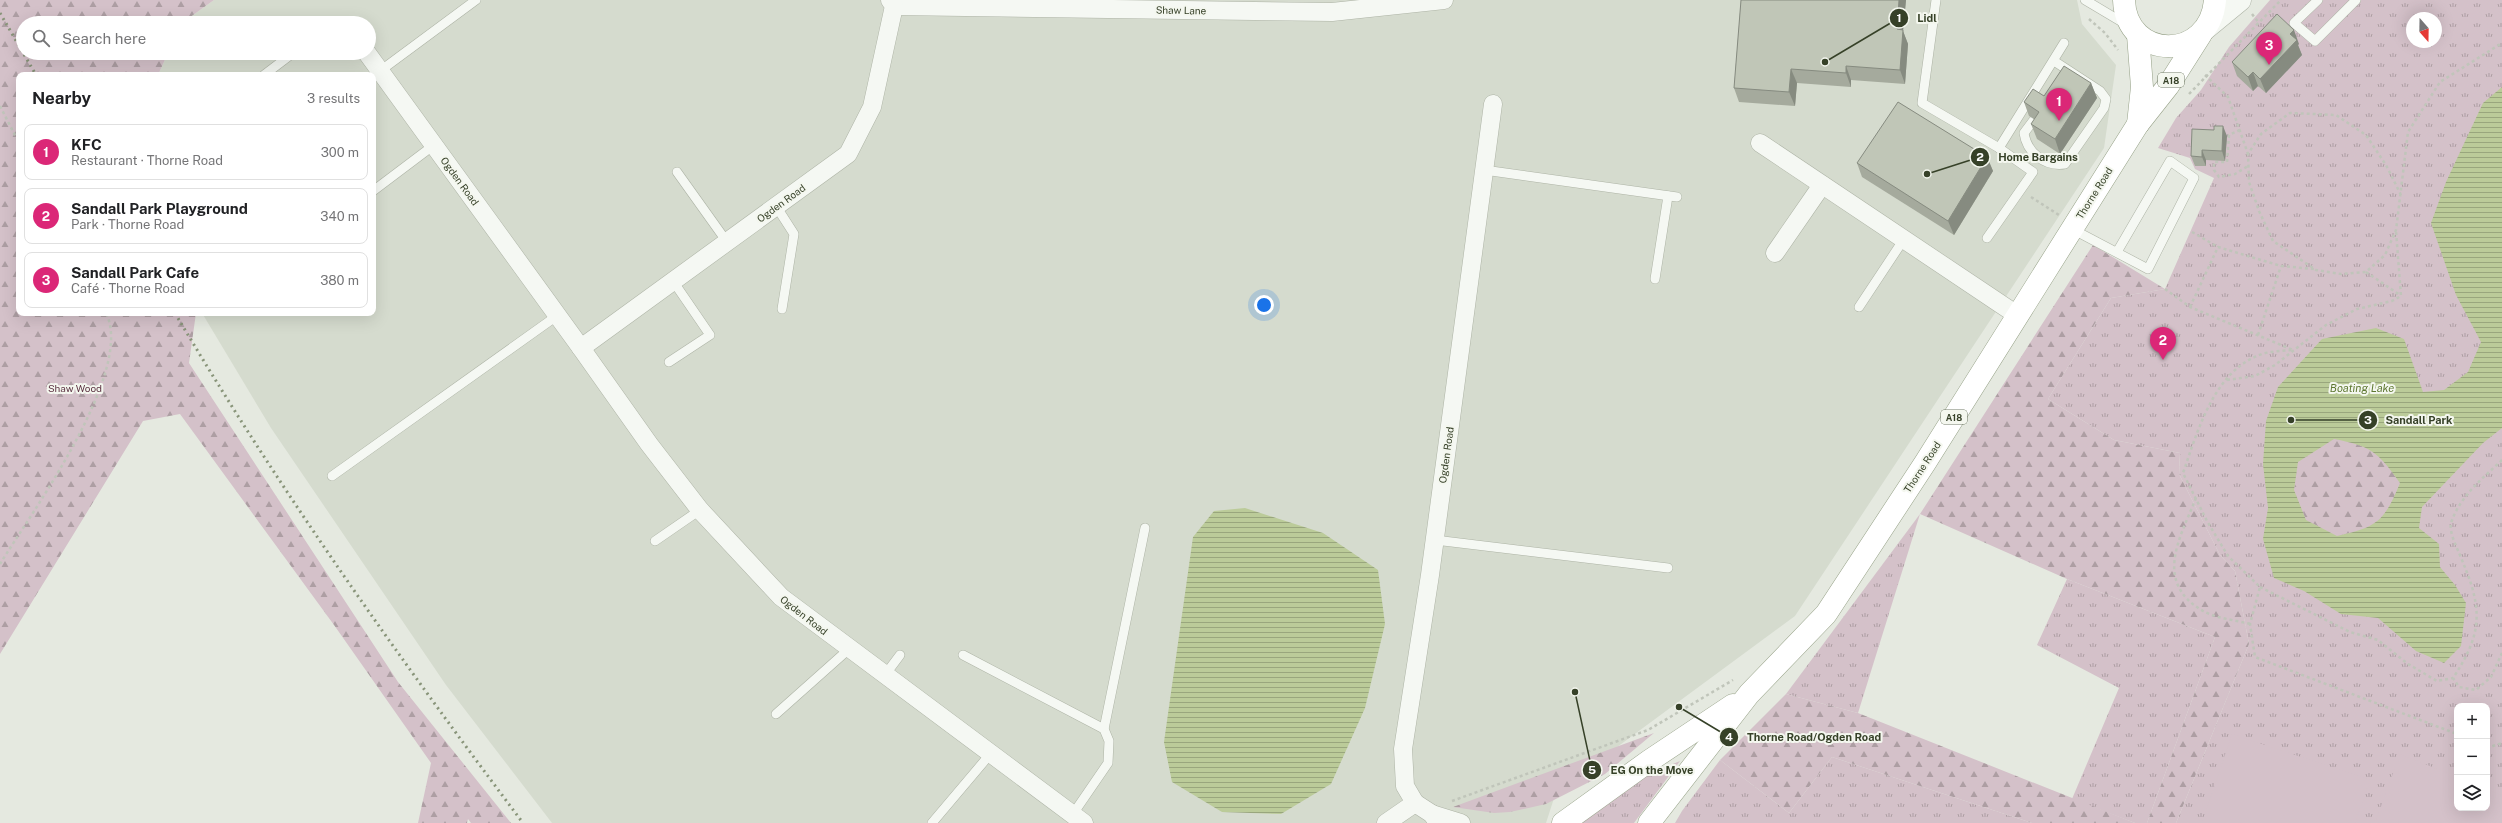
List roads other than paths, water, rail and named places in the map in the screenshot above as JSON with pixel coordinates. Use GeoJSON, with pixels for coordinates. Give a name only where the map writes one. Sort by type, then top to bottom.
{"type":"FeatureCollection","features":[{"type":"Feature","properties":{"kind":"highway"},"geometry":{"type":"LineString","coordinates":[[2124,0],[2124,11],[2136,32],[2156,45],[2173,47],[2190,42],[2203,31],[2214,12],[2215,0]]}},
{"type":"Feature","properties":{"kind":"highway","name":"Thorne Road"},"geometry":{"type":"LineString","coordinates":[[1563,823],[1649,761],[1742,687],[1826,614],[1925,463],[2138,124],[2168,86],[2203,31]]}},
{"type":"Feature","properties":{"kind":"highway","name":"Thorne Road"},"geometry":{"type":"LineString","coordinates":[[2136,32],[2142,87],[2138,124]]}},
{"type":"Feature","properties":{"kind":"highway","name":"Thorne Road"},"geometry":{"type":"LineString","coordinates":[[1649,823],[1742,687]]}},
{"type":"Feature","properties":{"kind":"street","name":"Shaw Lane"},"geometry":{"type":"LineString","coordinates":[[892,3],[1332,12],[1444,0]]}},
{"type":"Feature","properties":{"kind":"street","name":"Thorne Road"},"geometry":{"type":"LineString","coordinates":[[2203,31],[2240,0]]}},
{"type":"Feature","properties":{"kind":"street","name":"Ogden Road"},"geometry":{"type":"LineString","coordinates":[[582,348],[848,154],[872,107],[892,3]]}},
{"type":"Feature","properties":{"kind":"street","name":"Ogden Road"},"geometry":{"type":"LineString","coordinates":[[372,60],[582,348],[649,444],[700,510],[781,597],[885,675],[992,752],[1078,819]]}},
{"type":"Feature","properties":{"kind":"street","name":"Ogden Road"},"geometry":{"type":"LineString","coordinates":[[1462,823],[1435,819],[1415,803],[1405,786],[1403,749],[1435,540],[1493,104]]}},
{"type":"Feature","properties":{"kind":"street"},"geometry":{"type":"LineString","coordinates":[[1760,143],[2017,315]]}},
{"type":"Feature","properties":{"kind":"street"},"geometry":{"type":"LineString","coordinates":[[1775,253],[1822,185]]}},
{"type":"Feature","properties":{"kind":"street"},"geometry":{"type":"LineString","coordinates":[[1386,823],[1415,803]]}},
{"type":"Feature","properties":{"kind":"lane"},"geometry":{"type":"LineString","coordinates":[[380,70],[476,0]]}},
{"type":"Feature","properties":{"kind":"lane"},"geometry":{"type":"LineString","coordinates":[[1936,0],[1922,103],[1999,148],[2033,172],[1987,238]]}},
{"type":"Feature","properties":{"kind":"lane"},"geometry":{"type":"LineString","coordinates":[[2318,0],[2294,23],[2315,41],[2356,0]]}},
{"type":"Feature","properties":{"kind":"lane"},"geometry":{"type":"LineString","coordinates":[[2087,1],[2136,32]]}},
{"type":"Feature","properties":{"kind":"lane"},"geometry":{"type":"LineString","coordinates":[[1999,148],[2064,43]]}},
{"type":"Feature","properties":{"kind":"lane"},"geometry":{"type":"LineString","coordinates":[[268,72],[284,60]]}},
{"type":"Feature","properties":{"kind":"lane"},"geometry":{"type":"LineString","coordinates":[[2033,121],[2024,133],[2026,143],[2045,162],[2054,166],[2065,164],[2104,108],[2106,99],[2100,91],[2054,61]]}},
{"type":"Feature","properties":{"kind":"lane"},"geometry":{"type":"LineString","coordinates":[[2049,69],[2055,77]]}},
{"type":"Feature","properties":{"kind":"lane"},"geometry":{"type":"LineString","coordinates":[[376,189],[434,146]]}},
{"type":"Feature","properties":{"kind":"lane"},"geometry":{"type":"LineString","coordinates":[[2073,227],[2117,252],[2148,269],[2194,178],[2170,161],[2117,252]]}},
{"type":"Feature","properties":{"kind":"lane"},"geometry":{"type":"LineString","coordinates":[[1484,170],[1672,196],[1655,279]]}},
{"type":"Feature","properties":{"kind":"lane"},"geometry":{"type":"LineString","coordinates":[[677,172],[727,242]]}},
{"type":"Feature","properties":{"kind":"lane"},"geometry":{"type":"LineString","coordinates":[[776,206],[794,234],[782,309]]}},
{"type":"Feature","properties":{"kind":"lane"},"geometry":{"type":"LineString","coordinates":[[1859,307],[1904,239]]}},
{"type":"Feature","properties":{"kind":"lane"},"geometry":{"type":"LineString","coordinates":[[669,362],[710,335],[673,281]]}},
{"type":"Feature","properties":{"kind":"lane"},"geometry":{"type":"LineString","coordinates":[[332,476],[558,315]]}},
{"type":"Feature","properties":{"kind":"lane"},"geometry":{"type":"LineString","coordinates":[[654,541],[700,510]]}},
{"type":"Feature","properties":{"kind":"lane"},"geometry":{"type":"LineString","coordinates":[[1078,819],[1108,763],[1109,742],[1104,728],[1145,528]]}},
{"type":"Feature","properties":{"kind":"lane"},"geometry":{"type":"LineString","coordinates":[[1435,540],[1668,568]]}},
{"type":"Feature","properties":{"kind":"lane"},"geometry":{"type":"LineString","coordinates":[[776,714],[850,649]]}},
{"type":"Feature","properties":{"kind":"lane"},"geometry":{"type":"LineString","coordinates":[[963,655],[1104,728]]}},
{"type":"Feature","properties":{"kind":"lane"},"geometry":{"type":"LineString","coordinates":[[885,675],[900,656]]}},
{"type":"Feature","properties":{"kind":"lane"},"geometry":{"type":"LineString","coordinates":[[932,823],[992,752]]}},
{"type":"Feature","properties":{"kind":"water","name":"Boating Lake"},"geometry":{"type":"Polygon","coordinates":[[[2502,87],[2502,428],[2483,443],[2422,507],[2419,528],[2439,544],[2440,567],[2455,585],[2466,603],[2461,646],[2444,663],[2416,651],[2378,618],[2341,614],[2304,591],[2274,578],[2263,539],[2268,508],[2263,464],[2266,421],[2278,387],[2322,339],[2376,328],[2404,339],[2423,392],[2444,390],[2468,372],[2481,342],[2456,295],[2431,223],[2446,182],[2483,103],[2502,87]],[[2334,439],[2298,462],[2294,490],[2306,520],[2337,536],[2351,533],[2370,526],[2378,521],[2384,515],[2400,483],[2386,464],[2373,452],[2357,444],[2334,439]]]}},
{"type":"Feature","properties":{"kind":"water"},"geometry":{"type":"Polygon","coordinates":[[[1245,508],[1323,533],[1378,570],[1385,624],[1365,708],[1331,784],[1281,814],[1222,812],[1172,782],[1164,742],[1193,537],[1214,511],[1245,508]]]}},
{"type":"Feature","properties":{"kind":"railway"},"geometry":{"type":"LineString","coordinates":[[0,13],[16,41]]}},
{"type":"Feature","properties":{"kind":"railway"},"geometry":{"type":"LineString","coordinates":[[27,60],[34,72]]}},
{"type":"Feature","properties":{"kind":"railway"},"geometry":{"type":"LineString","coordinates":[[177,316],[256,445],[342,573],[431,699],[523,823]]}},
{"type":"Feature","properties":{"kind":"place","name":"Lidl"},"geometry":{"type":"Point","coordinates":[1825,62]}},
{"type":"Feature","properties":{"kind":"place","name":"Sandall Park Cafe"},"geometry":{"type":"Point","coordinates":[2269,65]}},
{"type":"Feature","properties":{"kind":"place","name":"KFC"},"geometry":{"type":"Point","coordinates":[2059,121]}},
{"type":"Feature","properties":{"kind":"place","name":"Home Bargains"},"geometry":{"type":"Point","coordinates":[1927,174]}},
{"type":"Feature","properties":{"kind":"place","name":"Sandall Park Playground"},"geometry":{"type":"Point","coordinates":[2163,360]}},
{"type":"Feature","properties":{"kind":"place","name":"Sandall Park"},"geometry":{"type":"Point","coordinates":[2291,420]}},
{"type":"Feature","properties":{"kind":"place","name":"EG On the Move"},"geometry":{"type":"Point","coordinates":[1575,692]}},
{"type":"Feature","properties":{"kind":"place","name":"Thorne Road/Ogden Road"},"geometry":{"type":"Point","coordinates":[1679,707]}},
{"type":"Feature","properties":{"kind":"park label","name":"Shaw Wood"},"geometry":{"type":"Point","coordinates":[75,388]}}]}
